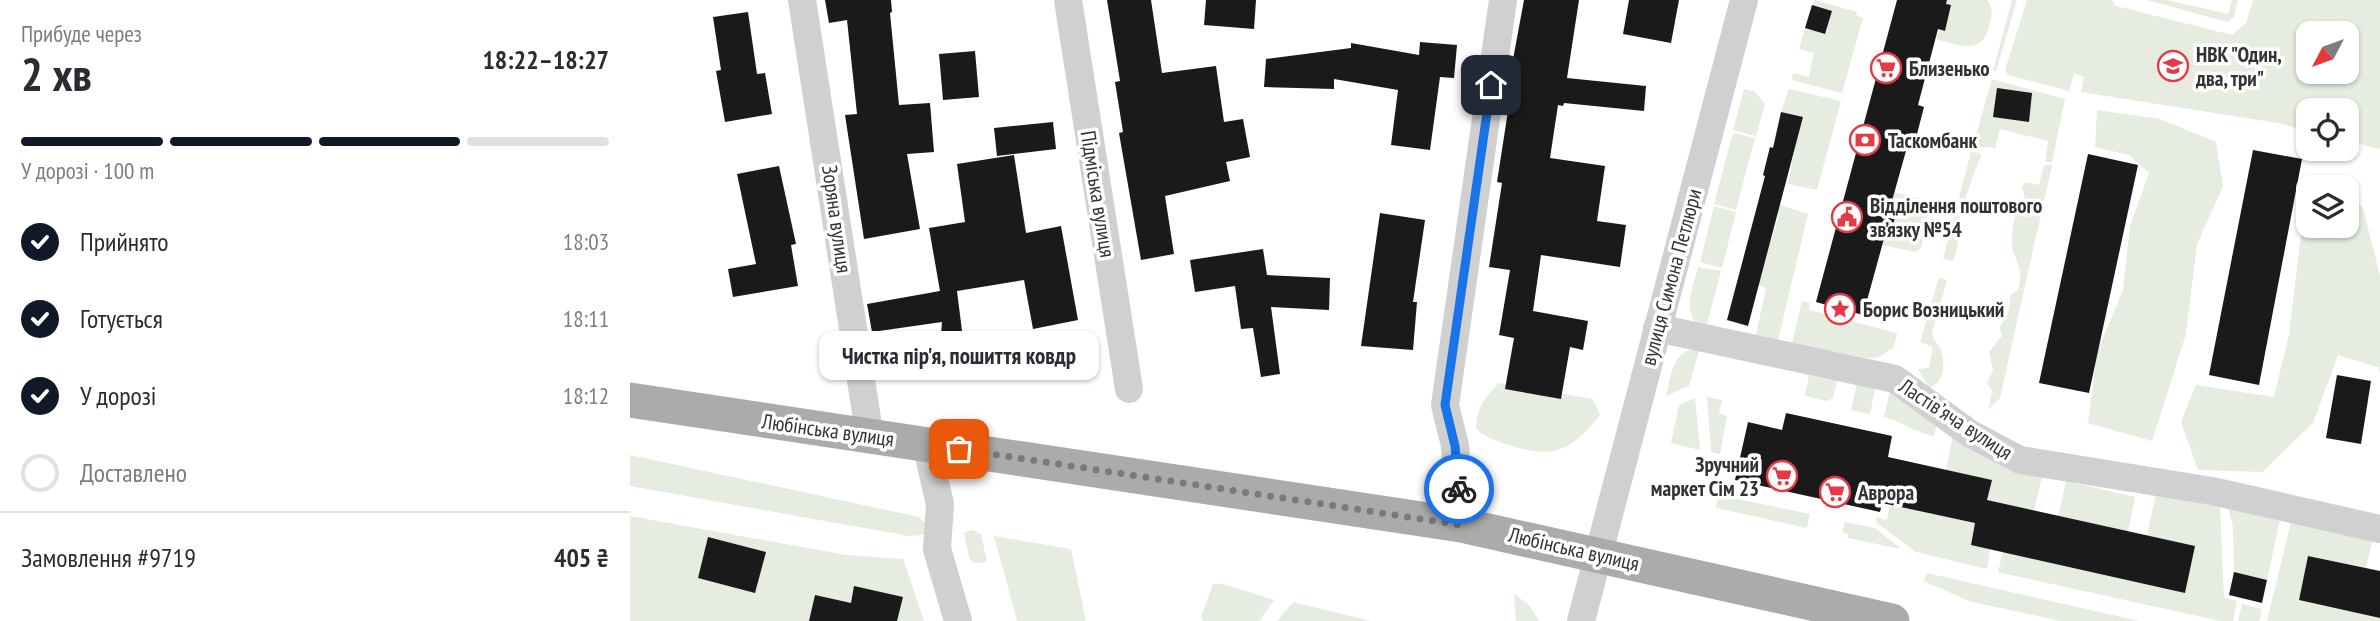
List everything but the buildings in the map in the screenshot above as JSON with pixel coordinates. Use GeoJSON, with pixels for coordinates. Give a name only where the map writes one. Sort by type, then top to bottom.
{"type":"FeatureCollection","features":[{"type":"Feature","properties":{"kind":"main road","name":"Любінська вулиця"},"geometry":{"type":"LineString","coordinates":[[630,400],[1461,525],[1892,621]]}},
{"type":"Feature","properties":{"kind":"street","name":"Зоряна вулиця"},"geometry":{"type":"LineString","coordinates":[[802,0],[870,438]]}},
{"type":"Feature","properties":{"kind":"street","name":"Підміська вулиця"},"geometry":{"type":"LineString","coordinates":[[1068,0],[1129,389]]}},
{"type":"Feature","properties":{"kind":"street"},"geometry":{"type":"LineString","coordinates":[[1461,525],[1455,446],[1445,405],[1503,0]]}},
{"type":"Feature","properties":{"kind":"street","name":"вулиця Симона Петлюри"},"geometry":{"type":"LineString","coordinates":[[1581,621],[1744,0]]}},
{"type":"Feature","properties":{"kind":"street","name":"Ластівʼяча вулиця"},"geometry":{"type":"LineString","coordinates":[[1657,328],[1895,379],[1969,433],[2020,460],[2212,491],[2380,529]]}},
{"type":"Feature","properties":{"kind":"street"},"geometry":{"type":"LineString","coordinates":[[926,444],[940,505],[937,548],[958,621]]}},
{"type":"Feature","properties":{"kind":"shaded area"},"geometry":{"type":"Polygon","coordinates":[[[1815,0],[1857,12],[1856,15],[1863,18],[1842,93],[1792,80],[1793,73],[1809,77],[1814,53],[1799,49],[1805,28],[1825,34],[1832,12],[1812,5],[1815,0]]]}},
{"type":"Feature","properties":{"kind":"shaded area"},"geometry":{"type":"Polygon","coordinates":[[[1947,0],[1987,0],[1992,16],[1981,42],[1968,46],[1936,39],[1939,30],[1945,31],[1951,6],[1946,4],[1947,0]]]}},
{"type":"Feature","properties":{"kind":"shaded area"},"geometry":{"type":"Polygon","coordinates":[[[2012,0],[2017,0],[1996,71],[1993,71],[2012,0]]]}},
{"type":"Feature","properties":{"kind":"shaded area","name":"НВК \"Один, два, три\""},"geometry":{"type":"Polygon","coordinates":[[[2027,0],[2112,0],[2116,6],[2232,35],[2246,23],[2253,0],[2380,0],[2380,149],[2359,144],[2359,98],[2296,98],[2296,128],[2081,92],[2084,76],[2074,74],[2069,91],[2008,75],[2005,70],[2027,0]]]}},
{"type":"Feature","properties":{"kind":"shaded area"},"geometry":{"type":"Polygon","coordinates":[[[2147,0],[2167,0],[2228,14],[2232,0],[2238,0],[2234,17],[2227,22],[2147,0]]]}},
{"type":"Feature","properties":{"kind":"shaded area"},"geometry":{"type":"Polygon","coordinates":[[[1992,79],[2065,99],[2052,162],[2045,162],[2048,141],[2000,129],[1995,148],[1973,146],[1992,79]]]}},
{"type":"Feature","properties":{"kind":"shaded area"},"geometry":{"type":"Polygon","coordinates":[[[1744,89],[1755,92],[1765,104],[1756,136],[1733,130],[1744,89]]]}},
{"type":"Feature","properties":{"kind":"shaded area"},"geometry":{"type":"Polygon","coordinates":[[[1789,89],[1841,101],[1817,190],[1788,184],[1794,153],[1770,147],[1794,151],[1803,118],[1781,112],[1789,89]]]}},
{"type":"Feature","properties":{"kind":"shaded area"},"geometry":{"type":"Polygon","coordinates":[[[2097,110],[2160,119],[2216,142],[2223,186],[2197,244],[2186,334],[2152,441],[2088,423],[2097,352],[2123,290],[2130,226],[2149,173],[2129,155],[2095,147],[2097,110]]]}},
{"type":"Feature","properties":{"kind":"shaded area"},"geometry":{"type":"Polygon","coordinates":[[[1733,133],[1755,138],[1736,210],[1714,204],[1733,133]]]}},
{"type":"Feature","properties":{"kind":"shaded area"},"geometry":{"type":"Polygon","coordinates":[[[1971,152],[1980,153],[1981,157],[1959,219],[1957,247],[1952,261],[1943,259],[1971,152]]]}},
{"type":"Feature","properties":{"kind":"shaded area"},"geometry":{"type":"Polygon","coordinates":[[[2044,165],[2052,165],[2000,398],[1989,409],[1992,391],[1987,383],[1993,370],[1989,352],[2002,336],[2000,327],[2008,314],[2011,295],[2018,290],[2020,281],[2012,243],[2015,218],[2025,196],[2022,188],[2025,182],[2039,185],[2044,165]]]}},
{"type":"Feature","properties":{"kind":"shaded area"},"geometry":{"type":"Polygon","coordinates":[[[1894,192],[1925,200],[1929,206],[1921,248],[1916,252],[1882,245],[1885,235],[1890,236],[1897,210],[1890,208],[1894,192]]]}},
{"type":"Feature","properties":{"kind":"shaded area"},"geometry":{"type":"Polygon","coordinates":[[[1768,201],[1808,214],[1778,340],[1756,335],[1766,288],[1759,285],[1749,232],[1772,239],[1779,214],[1764,209],[1768,201]]]}},
{"type":"Feature","properties":{"kind":"shaded area"},"geometry":{"type":"Polygon","coordinates":[[[2359,205],[2363,208],[2380,276],[2380,374],[2378,367],[2338,355],[2313,423],[2262,472],[2198,470],[2181,422],[2196,385],[2274,397],[2289,334],[2301,238],[2359,238],[2359,205]]]}},
{"type":"Feature","properties":{"kind":"shaded area"},"geometry":{"type":"Polygon","coordinates":[[[1714,206],[1736,212],[1722,268],[1700,262],[1714,206]]]}},
{"type":"Feature","properties":{"kind":"shaded area"},"geometry":{"type":"Polygon","coordinates":[[[1698,267],[1721,271],[1706,328],[1698,324],[1690,310],[1691,293],[1698,267]]]}},
{"type":"Feature","properties":{"kind":"shaded area"},"geometry":{"type":"Polygon","coordinates":[[[1939,277],[1947,281],[1932,333],[1940,348],[1943,372],[1938,381],[1929,388],[1918,369],[1929,368],[1933,347],[1920,342],[1939,277]]]}},
{"type":"Feature","properties":{"kind":"shaded area"},"geometry":{"type":"Polygon","coordinates":[[[1802,301],[1810,303],[1809,310],[1897,333],[1894,347],[1877,358],[1867,358],[1792,343],[1802,301]]]}},
{"type":"Feature","properties":{"kind":"shaded area"},"geometry":{"type":"Polygon","coordinates":[[[1700,347],[1689,386],[1666,396],[1672,371],[1679,358],[1691,349],[1700,347]]]}},
{"type":"Feature","properties":{"kind":"shaded area"},"geometry":{"type":"Polygon","coordinates":[[[1809,375],[1837,381],[1833,398],[1827,401],[1805,396],[1809,375]]]}},
{"type":"Feature","properties":{"kind":"shaded area"},"geometry":{"type":"Polygon","coordinates":[[[1499,383],[1593,399],[1600,415],[1576,440],[1558,450],[1539,452],[1515,447],[1492,439],[1476,429],[1482,403],[1499,383]]]}},
{"type":"Feature","properties":{"kind":"shaded area"},"geometry":{"type":"Polygon","coordinates":[[[1857,384],[1875,388],[1870,414],[1851,410],[1857,384]]]}},
{"type":"Feature","properties":{"kind":"shaded area"},"geometry":{"type":"Polygon","coordinates":[[[1890,391],[1937,424],[1934,436],[1884,417],[1890,391]]]}},
{"type":"Feature","properties":{"kind":"shaded area"},"geometry":{"type":"Polygon","coordinates":[[[1707,397],[1722,400],[1719,413],[1727,416],[1720,454],[1711,452],[1707,397]]]}},
{"type":"Feature","properties":{"kind":"shaded area"},"geometry":{"type":"Polygon","coordinates":[[[1695,398],[1700,450],[1671,443],[1679,405],[1695,398]]]}},
{"type":"Feature","properties":{"kind":"shaded area"},"geometry":{"type":"Polygon","coordinates":[[[1953,435],[2042,476],[2034,511],[1987,500],[1991,480],[1946,470],[1953,435]]]}},
{"type":"Feature","properties":{"kind":"shaded area"},"geometry":{"type":"Polygon","coordinates":[[[630,455],[919,517],[926,524],[924,535],[909,536],[630,486],[630,455]]]}},
{"type":"Feature","properties":{"kind":"shaded area"},"geometry":{"type":"Polygon","coordinates":[[[2066,481],[2135,497],[2128,532],[2058,516],[2066,481]]]}},
{"type":"Feature","properties":{"kind":"shaded area"},"geometry":{"type":"Polygon","coordinates":[[[2156,493],[2220,507],[2224,597],[2237,601],[2233,621],[2220,621],[1998,572],[2003,552],[2185,592],[2147,536],[2156,493]]]}},
{"type":"Feature","properties":{"kind":"shaded area"},"geometry":{"type":"Polygon","coordinates":[[[1718,495],[1810,514],[1807,528],[1716,508],[1718,495]]]}},
{"type":"Feature","properties":{"kind":"shaded area"},"geometry":{"type":"Polygon","coordinates":[[[1890,505],[1975,523],[1971,545],[1990,549],[1987,569],[1916,552],[1876,522],[1876,517],[1887,520],[1890,505]]]}},
{"type":"Feature","properties":{"kind":"shaded area"},"geometry":{"type":"Polygon","coordinates":[[[2228,507],[2280,519],[2267,580],[2234,572],[2233,528],[2228,507]]]}},
{"type":"Feature","properties":{"kind":"shaded area"},"geometry":{"type":"Polygon","coordinates":[[[630,516],[846,555],[903,559],[924,621],[630,621],[630,516]]]}},
{"type":"Feature","properties":{"kind":"shaded area"},"geometry":{"type":"Polygon","coordinates":[[[2292,518],[2373,537],[2366,568],[2308,556],[2299,600],[2380,618],[2380,621],[2267,621],[2292,518]]]}},
{"type":"Feature","properties":{"kind":"shaded area"},"geometry":{"type":"Polygon","coordinates":[[[1845,522],[1875,528],[1901,549],[1848,538],[1848,534],[1842,532],[1845,522]]]}},
{"type":"Feature","properties":{"kind":"shaded area"},"geometry":{"type":"Polygon","coordinates":[[[973,530],[981,534],[987,562],[975,563],[970,560],[964,533],[973,530]]]}},
{"type":"Feature","properties":{"kind":"shaded area"},"geometry":{"type":"Polygon","coordinates":[[[994,536],[1071,549],[1086,621],[1017,621],[994,536]]]}},
{"type":"Feature","properties":{"kind":"shaded area"},"geometry":{"type":"Polygon","coordinates":[[[1927,573],[2139,621],[2060,621],[1969,601],[1924,581],[1927,573]]]}},
{"type":"Feature","properties":{"kind":"shaded area"},"geometry":{"type":"Polygon","coordinates":[[[1213,584],[1223,584],[1274,600],[1259,621],[1203,621],[1201,617],[1213,584]]]}},
{"type":"Feature","properties":{"kind":"shaded area"},"geometry":{"type":"Polygon","coordinates":[[[1514,594],[1529,605],[1539,621],[1516,621],[1514,594]]]}},
{"type":"Feature","properties":{"kind":"shaded area"},"geometry":{"type":"Polygon","coordinates":[[[1293,602],[1371,621],[1277,621],[1293,602]]]}},
{"type":"Feature","properties":{"kind":"shaded area"},"geometry":{"type":"Polygon","coordinates":[[[2242,604],[2262,609],[2259,621],[2238,621],[2242,604]]]}},
{"type":"Feature","properties":{"kind":"way so far"},"geometry":{"type":"LineString","coordinates":[[959,449],[1461,525],[1459,489]]}},
{"type":"Feature","properties":{"kind":"place","name":"НВК \"Один, два, три\""},"geometry":{"type":"Point","coordinates":[2173,66]}},
{"type":"Feature","properties":{"kind":"place","name":"Близенько"},"geometry":{"type":"Point","coordinates":[1886,68]}},
{"type":"Feature","properties":{"kind":"place","name":"Таскомбанк"},"geometry":{"type":"Point","coordinates":[1865,140]}},
{"type":"Feature","properties":{"kind":"place","name":"Відділення поштового зв’язку №54"},"geometry":{"type":"Point","coordinates":[1847,217]}},
{"type":"Feature","properties":{"kind":"place","name":"Борис Возницький"},"geometry":{"type":"Point","coordinates":[1840,309]}},
{"type":"Feature","properties":{"kind":"place","name":"Чистка пір'я, пошиття ковдр"},"geometry":{"type":"Point","coordinates":[959,449]}},
{"type":"Feature","properties":{"kind":"place","name":"Зручний маркет Сім 23"},"geometry":{"type":"Point","coordinates":[1782,476]}},
{"type":"Feature","properties":{"kind":"place","name":"Аврора"},"geometry":{"type":"Point","coordinates":[1835,492]}},
{"type":"Feature","properties":{"kind":"route"},"geometry":{"type":"LineString","coordinates":[[1459,489],[1455,446],[1445,405],[1491,85]]}}]}
